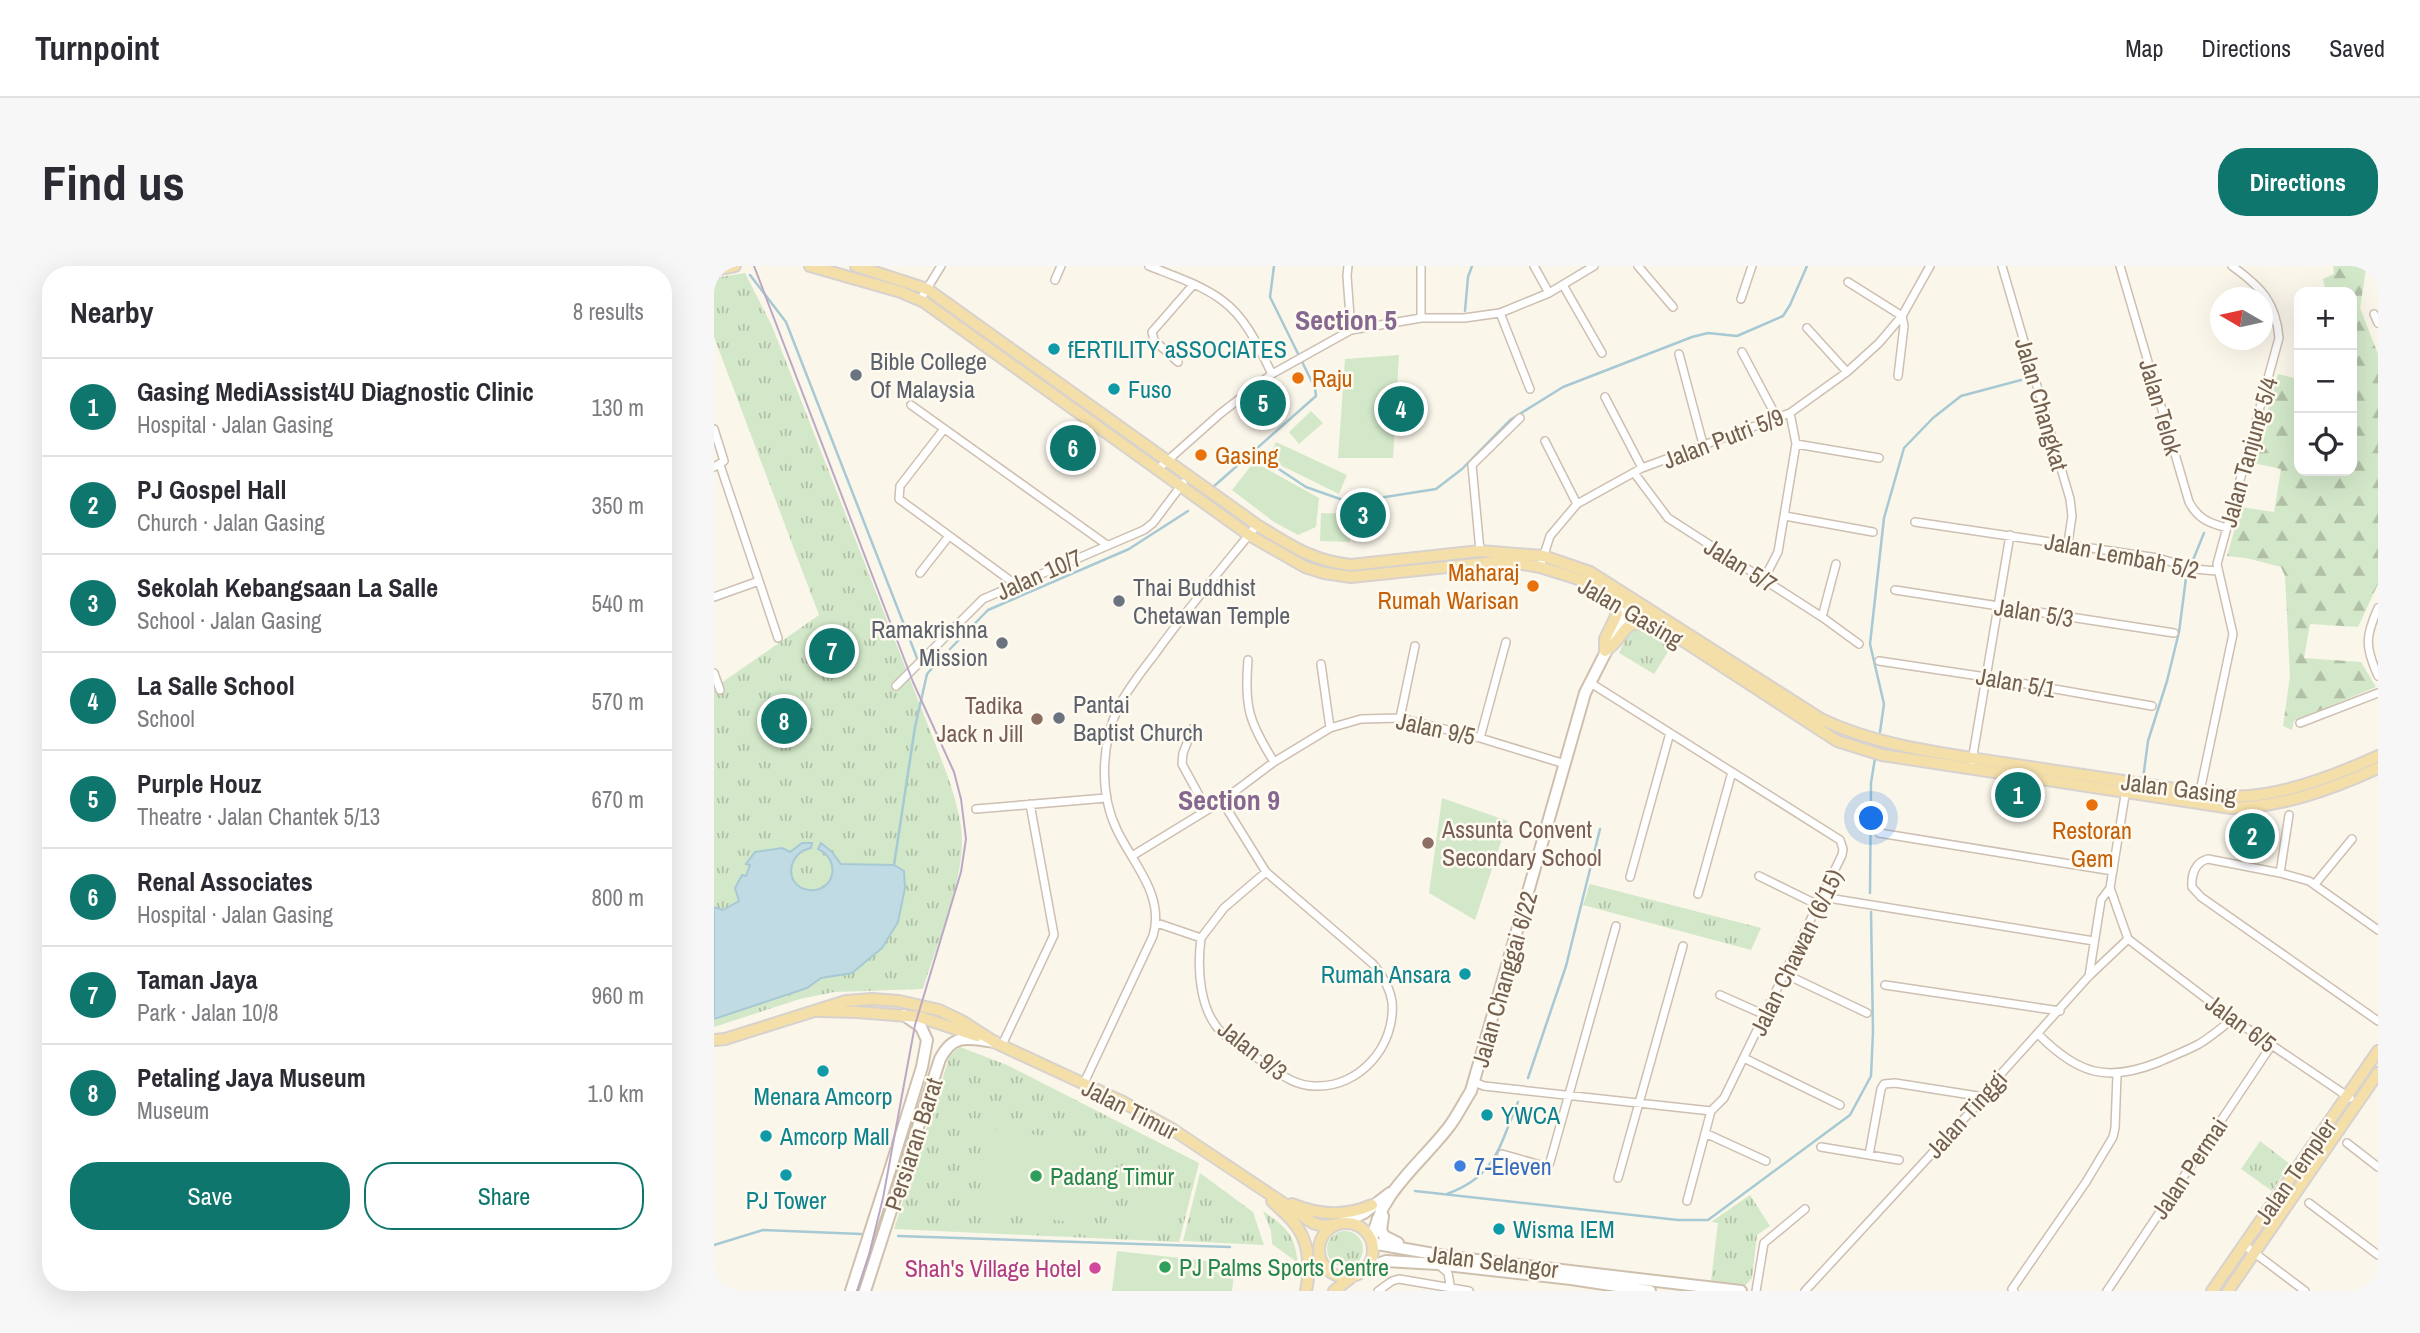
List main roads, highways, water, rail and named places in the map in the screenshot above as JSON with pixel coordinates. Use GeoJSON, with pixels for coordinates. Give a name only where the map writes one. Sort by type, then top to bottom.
{"type":"FeatureCollection","features":[{"type":"Feature","properties":{"kind":"main road"},"geometry":{"type":"LineString","coordinates":[[714,270],[734,266]]}},
{"type":"Feature","properties":{"kind":"main road","name":"Jalan Gasing"},"geometry":{"type":"LineString","coordinates":[[810,266],[920,300],[1249,535],[1305,567],[1351,578],[1505,561],[1541,562],[1590,572],[1660,626],[1837,741],[1882,755],[1972,763],[2248,808],[2291,801],[2378,768]]}},
{"type":"Feature","properties":{"kind":"main road","name":"Jalan Gasing"},"geometry":{"type":"LineString","coordinates":[[856,266],[927,289],[1257,525],[1308,556],[1330,563],[1351,565],[1480,551],[1507,551],[1541,562],[1624,598],[1821,719],[1848,732],[1972,763]]}},
{"type":"Feature","properties":{"kind":"main road"},"geometry":{"type":"LineString","coordinates":[[1601,589],[1612,601],[1617,614],[1605,639],[1605,651],[1613,646],[1622,631],[1632,624],[1637,622],[1660,626]]}},
{"type":"Feature","properties":{"kind":"main road","name":"Jalan Gasing"},"geometry":{"type":"LineString","coordinates":[[2198,798],[2264,793],[2318,779],[2378,756]]}},
{"type":"Feature","properties":{"kind":"main road","name":"Jalan Timur"},"geometry":{"type":"LineString","coordinates":[[714,1045],[720,1039],[837,1002],[872,999],[916,1004],[939,1010],[999,1044],[1121,1101],[1172,1129],[1312,1223],[1323,1226],[1340,1223]]}},
{"type":"Feature","properties":{"kind":"main road","name":"Jalan Timur"},"geometry":{"type":"LineString","coordinates":[[812,1011],[904,1015],[936,1022],[999,1044]]}},
{"type":"Feature","properties":{"kind":"main road","name":"Jalan Templer"},"geometry":{"type":"LineString","coordinates":[[2228,1291],[2353,1100],[2378,1051]]}},
{"type":"Feature","properties":{"kind":"main road","name":"Jalan Templer"},"geometry":{"type":"LineString","coordinates":[[2212,1291],[2353,1100],[2378,1073]]}},
{"type":"Feature","properties":{"kind":"main road"},"geometry":{"type":"LineString","coordinates":[[1258,1187],[1296,1206],[1315,1212],[1343,1213],[1359,1211],[1372,1205]]}},
{"type":"Feature","properties":{"kind":"main road","name":"Jalan Timur"},"geometry":{"type":"LineString","coordinates":[[1258,1187],[1300,1231],[1307,1254],[1306,1291]]}},
{"type":"Feature","properties":{"kind":"main road"},"geometry":{"type":"LineString","coordinates":[[1334,1291],[1365,1269],[1373,1256],[1372,1241],[1359,1226],[1340,1223],[1331,1227],[1322,1237],[1319,1251],[1333,1273],[1353,1276]]}},
{"type":"Feature","properties":{"kind":"water"},"geometry":{"type":"Polygon","coordinates":[[[802,843],[812,843],[811,848],[797,856],[791,870],[795,883],[801,888],[818,890],[832,875],[830,860],[818,849],[821,843],[841,864],[894,865],[904,871],[905,888],[898,922],[882,948],[852,973],[821,978],[807,988],[714,1019],[714,907],[723,910],[739,901],[735,888],[742,875],[746,876],[750,865],[746,864],[755,852],[782,848],[790,852],[802,843]]]}},
{"type":"Feature","properties":{"kind":"waterway"},"geometry":{"type":"LineString","coordinates":[[1212,488],[1316,396],[1315,388],[1270,297],[1274,266]]}},
{"type":"Feature","properties":{"kind":"waterway"},"geometry":{"type":"LineString","coordinates":[[1465,311],[1468,277],[1472,266]]}},
{"type":"Feature","properties":{"kind":"waterway"},"geometry":{"type":"LineString","coordinates":[[1253,452],[1306,487],[1340,499],[1366,500],[1436,489],[1462,469],[1510,420],[1563,387],[1692,337],[1708,333],[1737,336],[1783,316],[1807,266]]}},
{"type":"Feature","properties":{"kind":"waterway"},"geometry":{"type":"LineString","coordinates":[[750,275],[786,322],[917,658]]}},
{"type":"Feature","properties":{"kind":"waterway"},"geometry":{"type":"LineString","coordinates":[[1880,732],[1884,704],[1870,644],[1884,518],[1904,448],[1933,418],[1961,396],[2021,380]]}},
{"type":"Feature","properties":{"kind":"waterway"},"geometry":{"type":"LineString","coordinates":[[950,649],[988,610],[1129,549],[1188,511]]}},
{"type":"Feature","properties":{"kind":"waterway"},"geometry":{"type":"LineString","coordinates":[[2193,560],[2204,533]]}},
{"type":"Feature","properties":{"kind":"waterway"},"geometry":{"type":"LineString","coordinates":[[2143,779],[2148,741],[2179,632],[2186,578]]}},
{"type":"Feature","properties":{"kind":"waterway"},"geometry":{"type":"LineString","coordinates":[[894,865],[915,727],[927,674],[941,658]]}},
{"type":"Feature","properties":{"kind":"waterway"},"geometry":{"type":"LineString","coordinates":[[1870,893],[1871,783],[1875,758]]}},
{"type":"Feature","properties":{"kind":"waterway"},"geometry":{"type":"LineString","coordinates":[[1528,1078],[1566,966],[1600,829]]}},
{"type":"Feature","properties":{"kind":"waterway"},"geometry":{"type":"LineString","coordinates":[[1415,1191],[1678,1220],[1708,1220],[1850,1115],[1871,1076],[1871,912]]}},
{"type":"Feature","properties":{"kind":"waterway"},"geometry":{"type":"LineString","coordinates":[[1447,1194],[1463,1187],[1486,1169],[1500,1146],[1518,1102]]}},
{"type":"Feature","properties":{"kind":"waterway"},"geometry":{"type":"LineString","coordinates":[[714,1245],[763,1230],[861,1234]]}},
{"type":"Feature","properties":{"kind":"waterway"},"geometry":{"type":"LineString","coordinates":[[898,1236],[1230,1247]]}},
{"type":"Feature","properties":{"kind":"tram line"},"geometry":{"type":"LineString","coordinates":[[754,266],[913,682],[954,772],[961,799],[966,839],[961,872],[915,1025],[883,1198],[857,1291]]}},
{"type":"Feature","properties":{"kind":"place","name":"fERTILITY aSSOCIATES"},"geometry":{"type":"Point","coordinates":[1054,349]}},
{"type":"Feature","properties":{"kind":"place","name":"Bible College Of Malaysia"},"geometry":{"type":"Point","coordinates":[856,375]}},
{"type":"Feature","properties":{"kind":"place","name":"Raju"},"geometry":{"type":"Point","coordinates":[1298,378]}},
{"type":"Feature","properties":{"kind":"place","name":"Fuso"},"geometry":{"type":"Point","coordinates":[1114,389]}},
{"type":"Feature","properties":{"kind":"place","name":"Purple Houz"},"geometry":{"type":"Point","coordinates":[1263,403]}},
{"type":"Feature","properties":{"kind":"place","name":"La Salle School"},"geometry":{"type":"Point","coordinates":[1401,409]}},
{"type":"Feature","properties":{"kind":"place","name":"Renal Associates"},"geometry":{"type":"Point","coordinates":[1073,448]}},
{"type":"Feature","properties":{"kind":"place","name":"Gasing"},"geometry":{"type":"Point","coordinates":[1201,455]}},
{"type":"Feature","properties":{"kind":"place","name":"Sekolah Kebangsaan La Salle"},"geometry":{"type":"Point","coordinates":[1363,515]}},
{"type":"Feature","properties":{"kind":"place","name":"Maharaj Rumah Warisan"},"geometry":{"type":"Point","coordinates":[1533,586]}},
{"type":"Feature","properties":{"kind":"place","name":"Thai Buddhist Chetawan Temple"},"geometry":{"type":"Point","coordinates":[1119,601]}},
{"type":"Feature","properties":{"kind":"place","name":"Ramakrishna Mission"},"geometry":{"type":"Point","coordinates":[1002,643]}},
{"type":"Feature","properties":{"kind":"place","name":"Taman Jaya"},"geometry":{"type":"Point","coordinates":[832,651]}},
{"type":"Feature","properties":{"kind":"place","name":"Pantai Baptist Church"},"geometry":{"type":"Point","coordinates":[1059,718]}},
{"type":"Feature","properties":{"kind":"place","name":"Tadika Jack n Jill"},"geometry":{"type":"Point","coordinates":[1037,719]}},
{"type":"Feature","properties":{"kind":"place","name":"Petaling Jaya Museum"},"geometry":{"type":"Point","coordinates":[784,721]}},
{"type":"Feature","properties":{"kind":"place","name":"Gasing MediAssist4U Diagnostic Clinic"},"geometry":{"type":"Point","coordinates":[2018,795]}},
{"type":"Feature","properties":{"kind":"place","name":"Restoran Gem"},"geometry":{"type":"Point","coordinates":[2092,805]}},
{"type":"Feature","properties":{"kind":"place","name":"PJ Gospel Hall"},"geometry":{"type":"Point","coordinates":[2252,836]}},
{"type":"Feature","properties":{"kind":"place","name":"Assunta Convent Secondary School"},"geometry":{"type":"Point","coordinates":[1428,843]}},
{"type":"Feature","properties":{"kind":"place","name":"Rumah Ansara"},"geometry":{"type":"Point","coordinates":[1465,974]}},
{"type":"Feature","properties":{"kind":"place","name":"Menara Amcorp"},"geometry":{"type":"Point","coordinates":[823,1071]}},
{"type":"Feature","properties":{"kind":"place","name":"YWCA"},"geometry":{"type":"Point","coordinates":[1487,1115]}},
{"type":"Feature","properties":{"kind":"place","name":"Amcorp Mall"},"geometry":{"type":"Point","coordinates":[766,1136]}},
{"type":"Feature","properties":{"kind":"place","name":"7-Eleven"},"geometry":{"type":"Point","coordinates":[1460,1166]}},
{"type":"Feature","properties":{"kind":"place","name":"PJ Tower"},"geometry":{"type":"Point","coordinates":[786,1175]}},
{"type":"Feature","properties":{"kind":"place","name":"Padang Timur"},"geometry":{"type":"Point","coordinates":[1036,1176]}},
{"type":"Feature","properties":{"kind":"place","name":"Wisma IEM"},"geometry":{"type":"Point","coordinates":[1499,1229]}},
{"type":"Feature","properties":{"kind":"place","name":"PJ Palms Sports Centre"},"geometry":{"type":"Point","coordinates":[1165,1267]}},
{"type":"Feature","properties":{"kind":"place","name":"Shah's Village Hotel"},"geometry":{"type":"Point","coordinates":[1095,1268]}},
{"type":"Feature","properties":{"kind":"district","name":"Section 5"},"geometry":{"type":"Point","coordinates":[1346,320]}},
{"type":"Feature","properties":{"kind":"district","name":"Section 9"},"geometry":{"type":"Point","coordinates":[1229,800]}}]}
